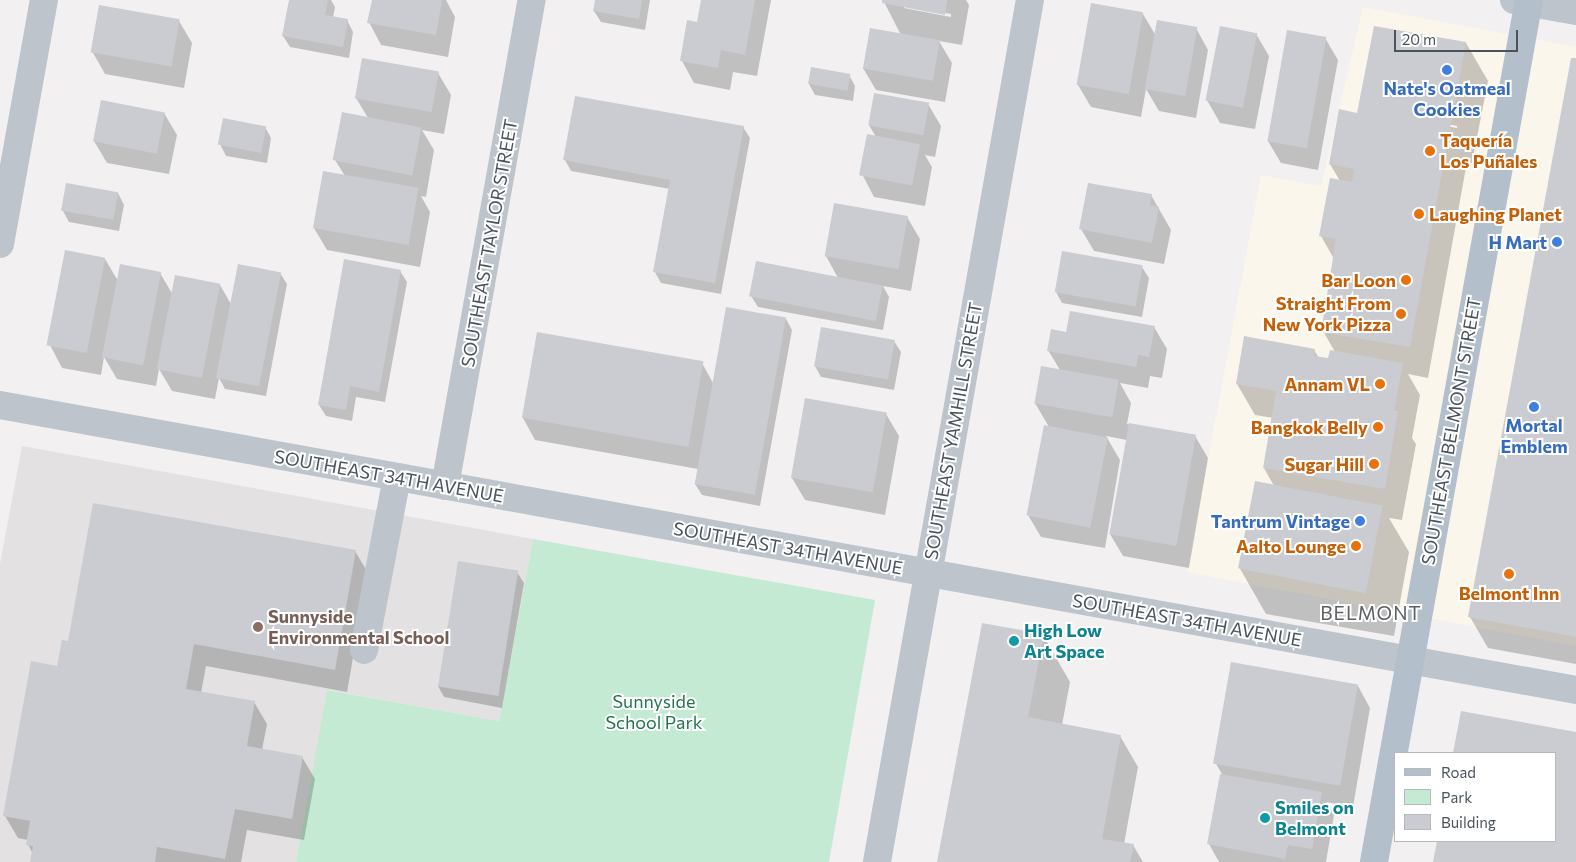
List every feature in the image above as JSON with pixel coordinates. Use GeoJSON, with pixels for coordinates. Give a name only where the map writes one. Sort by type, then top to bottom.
{"type":"FeatureCollection","features":[{"type":"Feature","properties":{"kind":"main road","name":"SOUTHEAST BELMONT STREET"},"geometry":{"type":"LineString","coordinates":[[1374,862],[1524,1]]}},
{"type":"Feature","properties":{"kind":"street"},"geometry":{"type":"LineString","coordinates":[[0,244],[44,0]]}},
{"type":"Feature","properties":{"kind":"street","name":"SOUTHEAST TAYLOR STREET"},"geometry":{"type":"LineString","coordinates":[[445,486],[532,0]]}},
{"type":"Feature","properties":{"kind":"street","name":"SOUTHEAST YAMHILL STREET"},"geometry":{"type":"LineString","coordinates":[[876,862],[1030,0]]}},
{"type":"Feature","properties":{"kind":"street"},"geometry":{"type":"LineString","coordinates":[[1524,1],[1576,10]]}},
{"type":"Feature","properties":{"kind":"street","name":"SOUTHEAST 34TH AVENUE"},"geometry":{"type":"LineString","coordinates":[[0,405],[1576,690]]}},
{"type":"Feature","properties":{"kind":"street"},"geometry":{"type":"LineString","coordinates":[[364,650],[397,477]]}},
{"type":"Feature","properties":{"kind":"shaded area"},"geometry":{"type":"Polygon","coordinates":[[[1363,7],[1576,47],[1576,646],[1187,572],[1261,175],[1321,186],[1363,7]]]}},
{"type":"Feature","properties":{"kind":"shaded area","name":"Sunnyside Environmental School"},"geometry":{"type":"Polygon","coordinates":[[[22,446],[533,539],[499,721],[328,690],[296,862],[0,862],[0,564],[22,446]]]}},
{"type":"Feature","properties":{"kind":"green space","name":"Sunnyside School Park"},"geometry":{"type":"Polygon","coordinates":[[[533,539],[875,600],[829,862],[296,862],[327,690],[499,721],[533,539]]]}},
{"type":"Feature","properties":{"kind":"building"},"geometry":{"type":"Polygon","coordinates":[[[289,0],[328,0],[325,15],[348,19],[343,47],[282,36],[289,0]]]}},
{"type":"Feature","properties":{"kind":"building"},"geometry":{"type":"Polygon","coordinates":[[[372,0],[442,0],[436,35],[367,23],[372,0]]]}},
{"type":"Feature","properties":{"kind":"building"},"geometry":{"type":"Polygon","coordinates":[[[595,0],[642,0],[639,19],[593,11],[595,0]]]}},
{"type":"Feature","properties":{"kind":"building"},"geometry":{"type":"Polygon","coordinates":[[[701,0],[755,0],[745,55],[721,50],[718,68],[680,61],[687,20],[697,22],[701,0]]]}},
{"type":"Feature","properties":{"kind":"building"},"geometry":{"type":"Polygon","coordinates":[[[882,0],[947,0],[945,15],[882,3],[882,0]]]}},
{"type":"Feature","properties":{"kind":"building"},"geometry":{"type":"Polygon","coordinates":[[[1091,3],[1143,12],[1129,94],[1077,85],[1091,3]]]}},
{"type":"Feature","properties":{"kind":"building"},"geometry":{"type":"Polygon","coordinates":[[[99,5],[180,19],[171,67],[91,52],[99,5]]]}},
{"type":"Feature","properties":{"kind":"building"},"geometry":{"type":"Polygon","coordinates":[[[1157,20],[1197,27],[1185,96],[1145,89],[1157,20]]]}},
{"type":"Feature","properties":{"kind":"building"},"geometry":{"type":"Polygon","coordinates":[[[1220,26],[1257,33],[1243,108],[1205,101],[1220,26]]]}},
{"type":"Feature","properties":{"kind":"building"},"geometry":{"type":"Polygon","coordinates":[[[1374,26],[1466,42],[1410,347],[1321,332],[1336,239],[1319,236],[1330,178],[1352,182],[1354,169],[1329,164],[1339,109],[1357,113],[1374,26]]]}},
{"type":"Feature","properties":{"kind":"building"},"geometry":{"type":"Polygon","coordinates":[[[870,28],[940,40],[933,81],[863,68],[870,28]]]}},
{"type":"Feature","properties":{"kind":"building"},"geometry":{"type":"Polygon","coordinates":[[[1287,30],[1326,37],[1307,148],[1267,141],[1287,30]]]}},
{"type":"Feature","properties":{"kind":"building"},"geometry":{"type":"Polygon","coordinates":[[[362,58],[439,72],[432,112],[355,98],[362,58]]]}},
{"type":"Feature","properties":{"kind":"building"},"geometry":{"type":"Polygon","coordinates":[[[1571,58],[1576,58],[1576,637],[1468,617],[1571,58]]]}},
{"type":"Feature","properties":{"kind":"building"},"geometry":{"type":"Polygon","coordinates":[[[811,67],[850,74],[847,91],[808,84],[811,67]]]}},
{"type":"Feature","properties":{"kind":"building"},"geometry":{"type":"Polygon","coordinates":[[[874,93],[929,103],[923,135],[868,125],[874,93]]]}},
{"type":"Feature","properties":{"kind":"building"},"geometry":{"type":"Polygon","coordinates":[[[575,96],[744,126],[715,283],[653,272],[670,180],[563,160],[575,96]]]}},
{"type":"Feature","properties":{"kind":"building"},"geometry":{"type":"Polygon","coordinates":[[[101,100],[165,112],[157,154],[93,141],[101,100]]]}},
{"type":"Feature","properties":{"kind":"building"},"geometry":{"type":"Polygon","coordinates":[[[342,112],[422,127],[412,176],[333,160],[342,112]]]}},
{"type":"Feature","properties":{"kind":"building"},"geometry":{"type":"Polygon","coordinates":[[[223,118],[266,126],[261,153],[218,145],[223,118]]]}},
{"type":"Feature","properties":{"kind":"building"},"geometry":{"type":"Polygon","coordinates":[[[867,134],[920,144],[912,186],[859,175],[867,134]]]}},
{"type":"Feature","properties":{"kind":"building"},"geometry":{"type":"Polygon","coordinates":[[[323,171],[419,188],[408,245],[313,228],[323,171]]]}},
{"type":"Feature","properties":{"kind":"building"},"geometry":{"type":"Polygon","coordinates":[[[66,183],[118,192],[113,220],[61,211],[66,183]]]}},
{"type":"Feature","properties":{"kind":"building"},"geometry":{"type":"Polygon","coordinates":[[[1088,183],[1152,194],[1150,205],[1159,207],[1152,243],[1079,229],[1088,183]]]}},
{"type":"Feature","properties":{"kind":"building"},"geometry":{"type":"Polygon","coordinates":[[[834,203],[908,216],[898,269],[825,256],[834,203]]]}},
{"type":"Feature","properties":{"kind":"building"},"geometry":{"type":"Polygon","coordinates":[[[65,250],[105,258],[87,353],[46,345],[65,250]]]}},
{"type":"Feature","properties":{"kind":"building"},"geometry":{"type":"Polygon","coordinates":[[[1062,251],[1143,265],[1135,307],[1055,292],[1062,251]]]}},
{"type":"Feature","properties":{"kind":"building"},"geometry":{"type":"Polygon","coordinates":[[[344,259],[401,270],[379,392],[350,386],[346,410],[318,405],[344,259]]]}},
{"type":"Feature","properties":{"kind":"building"},"geometry":{"type":"Polygon","coordinates":[[[756,261],[883,286],[876,321],[749,296],[756,261]]]}},
{"type":"Feature","properties":{"kind":"building"},"geometry":{"type":"Polygon","coordinates":[[[120,264],[161,272],[143,365],[102,357],[120,264]]]}},
{"type":"Feature","properties":{"kind":"building"},"geometry":{"type":"Polygon","coordinates":[[[238,264],[281,272],[259,386],[216,378],[238,264]]]}},
{"type":"Feature","properties":{"kind":"building"},"geometry":{"type":"Polygon","coordinates":[[[175,275],[220,284],[202,378],[157,369],[175,275]]]}},
{"type":"Feature","properties":{"kind":"building"},"geometry":{"type":"Polygon","coordinates":[[[726,307],[786,318],[755,495],[695,484],[726,307]]]}},
{"type":"Feature","properties":{"kind":"building"},"geometry":{"type":"Polygon","coordinates":[[[1070,311],[1155,326],[1149,357],[1138,355],[1136,367],[1047,351],[1051,329],[1066,332],[1070,311]]]}},
{"type":"Feature","properties":{"kind":"building"},"geometry":{"type":"Polygon","coordinates":[[[821,327],[895,340],[888,379],[814,366],[821,327]]]}},
{"type":"Feature","properties":{"kind":"building"},"geometry":{"type":"Polygon","coordinates":[[[537,332],[703,361],[688,447],[522,418],[537,332]]]}},
{"type":"Feature","properties":{"kind":"building"},"geometry":{"type":"Polygon","coordinates":[[[1244,336],[1315,349],[1314,356],[1328,358],[1330,350],[1403,363],[1394,411],[1398,411],[1385,489],[1263,468],[1276,391],[1236,384],[1244,336]]]}},
{"type":"Feature","properties":{"kind":"building"},"geometry":{"type":"Polygon","coordinates":[[[1041,366],[1119,380],[1112,417],[1034,403],[1041,366]]]}},
{"type":"Feature","properties":{"kind":"building"},"geometry":{"type":"Polygon","coordinates":[[[805,398],[887,412],[873,492],[791,478],[805,398]]]}},
{"type":"Feature","properties":{"kind":"building"},"geometry":{"type":"Polygon","coordinates":[[[1129,423],[1196,435],[1176,546],[1109,534],[1129,423]]]}},
{"type":"Feature","properties":{"kind":"building"},"geometry":{"type":"Polygon","coordinates":[[[1044,425],[1108,437],[1090,528],[1026,515],[1044,425]]]}},
{"type":"Feature","properties":{"kind":"building"},"geometry":{"type":"Polygon","coordinates":[[[1255,481],[1383,506],[1366,593],[1238,568],[1255,481]]]}},
{"type":"Feature","properties":{"kind":"building"},"geometry":{"type":"Polygon","coordinates":[[[93,503],[356,550],[335,670],[194,644],[186,689],[255,701],[247,746],[303,756],[292,819],[235,809],[225,859],[157,847],[155,862],[30,862],[33,846],[26,845],[30,821],[3,816],[31,661],[57,666],[62,640],[68,641],[93,503]]]}},
{"type":"Feature","properties":{"kind":"building"},"geometry":{"type":"Polygon","coordinates":[[[458,561],[518,571],[498,696],[438,686],[458,561]]]}},
{"type":"Feature","properties":{"kind":"building"},"geometry":{"type":"Polygon","coordinates":[[[982,623],[1044,634],[1028,717],[1121,735],[1102,839],[1134,844],[1130,862],[937,862],[982,623]]]}},
{"type":"Feature","properties":{"kind":"building"},"geometry":{"type":"Polygon","coordinates":[[[1231,662],[1358,684],[1340,786],[1213,763],[1231,662]]]}},
{"type":"Feature","properties":{"kind":"building"},"geometry":{"type":"Polygon","coordinates":[[[1461,711],[1576,732],[1576,862],[1433,862],[1437,842],[1556,842],[1556,752],[1453,752],[1461,711]]]}},
{"type":"Feature","properties":{"kind":"building","name":"Smiles on Belmont"},"geometry":{"type":"Polygon","coordinates":[[[1220,774],[1322,792],[1312,849],[1288,845],[1285,859],[1207,844],[1220,774]]]}},
{"type":"Feature","properties":{"kind":"place","name":"Nate's Oatmeal Cookies"},"geometry":{"type":"Point","coordinates":[1447,70]}},
{"type":"Feature","properties":{"kind":"place","name":"Taquería Los Puñales"},"geometry":{"type":"Point","coordinates":[1430,151]}},
{"type":"Feature","properties":{"kind":"place","name":"Laughing Planet"},"geometry":{"type":"Point","coordinates":[1419,214]}},
{"type":"Feature","properties":{"kind":"place","name":"H Mart"},"geometry":{"type":"Point","coordinates":[1557,242]}},
{"type":"Feature","properties":{"kind":"place","name":"Bar Loon"},"geometry":{"type":"Point","coordinates":[1406,280]}},
{"type":"Feature","properties":{"kind":"place","name":"Straight From New York Pizza"},"geometry":{"type":"Point","coordinates":[1401,314]}},
{"type":"Feature","properties":{"kind":"place","name":"Annam VL"},"geometry":{"type":"Point","coordinates":[1380,384]}},
{"type":"Feature","properties":{"kind":"place","name":"Mortal Emblem"},"geometry":{"type":"Point","coordinates":[1534,407]}},
{"type":"Feature","properties":{"kind":"place","name":"Bangkok Belly"},"geometry":{"type":"Point","coordinates":[1378,427]}},
{"type":"Feature","properties":{"kind":"place","name":"Sugar Hill"},"geometry":{"type":"Point","coordinates":[1374,464]}},
{"type":"Feature","properties":{"kind":"place","name":"Tantrum Vintage"},"geometry":{"type":"Point","coordinates":[1360,521]}},
{"type":"Feature","properties":{"kind":"place","name":"Aalto Lounge"},"geometry":{"type":"Point","coordinates":[1356,546]}},
{"type":"Feature","properties":{"kind":"place","name":"Belmont Inn"},"geometry":{"type":"Point","coordinates":[1509,574]}},
{"type":"Feature","properties":{"kind":"place","name":"Sunnyside Environmental School"},"geometry":{"type":"Point","coordinates":[258,627]}},
{"type":"Feature","properties":{"kind":"place","name":"High Low Art Space"},"geometry":{"type":"Point","coordinates":[1014,641]}},
{"type":"Feature","properties":{"kind":"place","name":"Smiles on Belmont"},"geometry":{"type":"Point","coordinates":[1265,818]}},
{"type":"Feature","properties":{"kind":"district","name":"BELMONT"},"geometry":{"type":"Point","coordinates":[1371,613]}}]}
